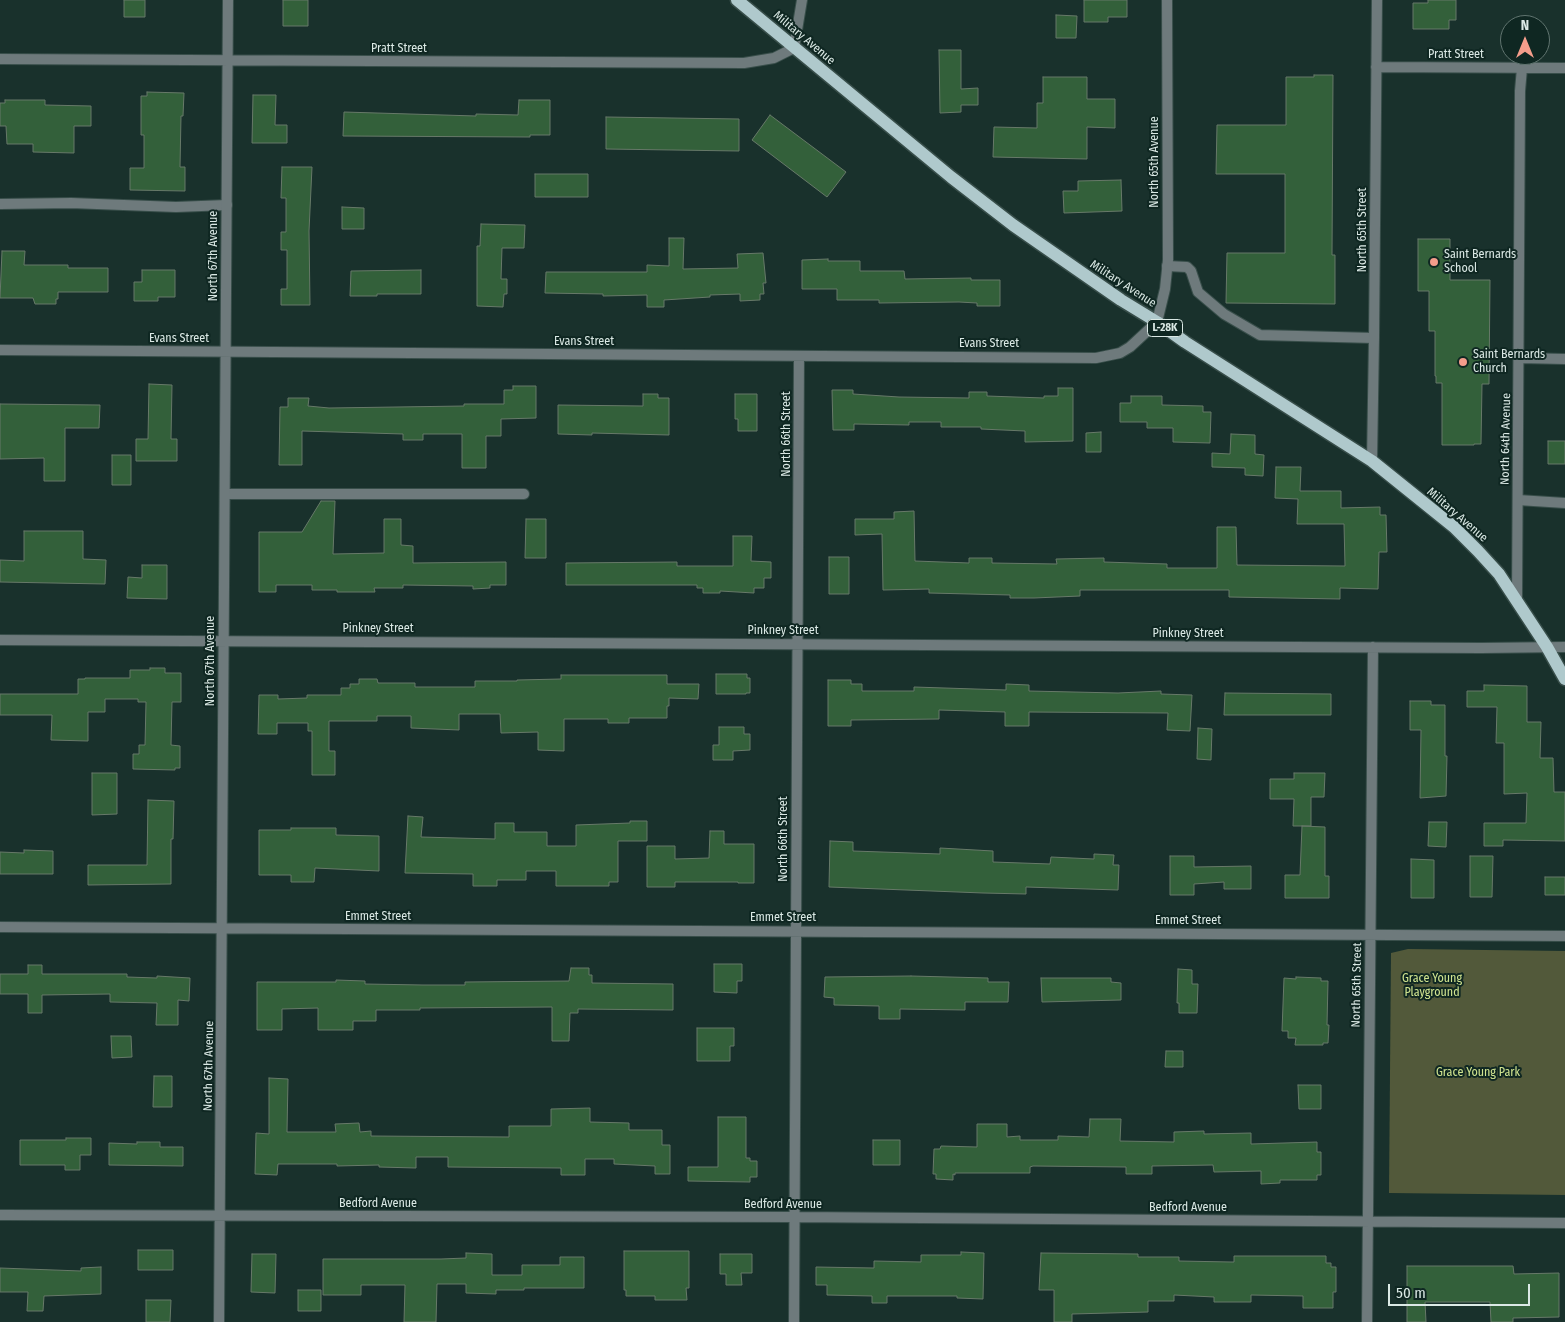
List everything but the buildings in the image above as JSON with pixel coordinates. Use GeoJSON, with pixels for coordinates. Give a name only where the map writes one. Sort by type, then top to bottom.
{"type":"FeatureCollection","features":[{"type":"Feature","properties":{"kind":"main road","name":"Military Avenue"},"geometry":{"type":"LineString","coordinates":[[737,0],[951,177],[1013,225],[1121,300],[1372,461],[1454,527],[1499,574],[1547,647],[1565,679]]}},
{"type":"Feature","properties":{"kind":"street","name":"North 67th Avenue"},"geometry":{"type":"LineString","coordinates":[[219,1322],[228,0]]}},
{"type":"Feature","properties":{"kind":"street"},"geometry":{"type":"LineString","coordinates":[[794,48],[802,0]]}},
{"type":"Feature","properties":{"kind":"street","name":"North 65th Avenue"},"geometry":{"type":"LineString","coordinates":[[1157,322],[1165,289],[1167,266],[1167,0]]}},
{"type":"Feature","properties":{"kind":"street","name":"North 65th Street"},"geometry":{"type":"LineString","coordinates":[[1372,461],[1377,0]]}},
{"type":"Feature","properties":{"kind":"street","name":"Pratt Street"},"geometry":{"type":"LineString","coordinates":[[0,59],[744,64],[774,58],[794,48]]}},
{"type":"Feature","properties":{"kind":"street","name":"Pratt Street"},"geometry":{"type":"LineString","coordinates":[[1376,67],[1565,68]]}},
{"type":"Feature","properties":{"kind":"street","name":"North 64th Avenue"},"geometry":{"type":"LineString","coordinates":[[1517,601],[1520,358],[1520,91],[1522,68]]}},
{"type":"Feature","properties":{"kind":"street"},"geometry":{"type":"LineString","coordinates":[[0,204],[71,203],[176,207],[227,205]]}},
{"type":"Feature","properties":{"kind":"street"},"geometry":{"type":"LineString","coordinates":[[1167,266],[1187,267],[1191,272],[1198,292],[1224,314],[1260,335],[1374,338]]}},
{"type":"Feature","properties":{"kind":"street","name":"Evans Street"},"geometry":{"type":"LineString","coordinates":[[0,350],[1096,358],[1120,353],[1130,347],[1157,322]]}},
{"type":"Feature","properties":{"kind":"street","name":"North 66th Street"},"geometry":{"type":"LineString","coordinates":[[794,1322],[799,356]]}},
{"type":"Feature","properties":{"kind":"street"},"geometry":{"type":"LineString","coordinates":[[1520,358],[1565,359]]}},
{"type":"Feature","properties":{"kind":"street"},"geometry":{"type":"LineString","coordinates":[[225,494],[524,494]]}},
{"type":"Feature","properties":{"kind":"street"},"geometry":{"type":"LineString","coordinates":[[1518,500],[1565,503]]}},
{"type":"Feature","properties":{"kind":"street","name":"Pinkney Street"},"geometry":{"type":"LineString","coordinates":[[0,640],[799,643],[1373,648],[1565,647]]}},
{"type":"Feature","properties":{"kind":"street","name":"North 65th Street"},"geometry":{"type":"LineString","coordinates":[[1367,1322],[1373,648]]}},
{"type":"Feature","properties":{"kind":"street","name":"Emmet Street"},"geometry":{"type":"LineString","coordinates":[[0,927],[1565,936]]}},
{"type":"Feature","properties":{"kind":"street","name":"Bedford Avenue"},"geometry":{"type":"LineString","coordinates":[[0,1215],[1565,1223]]}},
{"type":"Feature","properties":{"kind":"green space","name":"Grace Young Park"},"geometry":{"type":"Polygon","coordinates":[[[1408,949],[1565,951],[1565,1195],[1389,1193],[1391,953],[1408,949]]]}},
{"type":"Feature","properties":{"kind":"place","name":"Saint Bernards School"},"geometry":{"type":"Point","coordinates":[1434,262]}},
{"type":"Feature","properties":{"kind":"place","name":"Saint Bernards Church"},"geometry":{"type":"Point","coordinates":[1463,362]}},
{"type":"Feature","properties":{"kind":"park label","name":"Grace Young Playground"},"geometry":{"type":"Point","coordinates":[1432,986]}}]}
